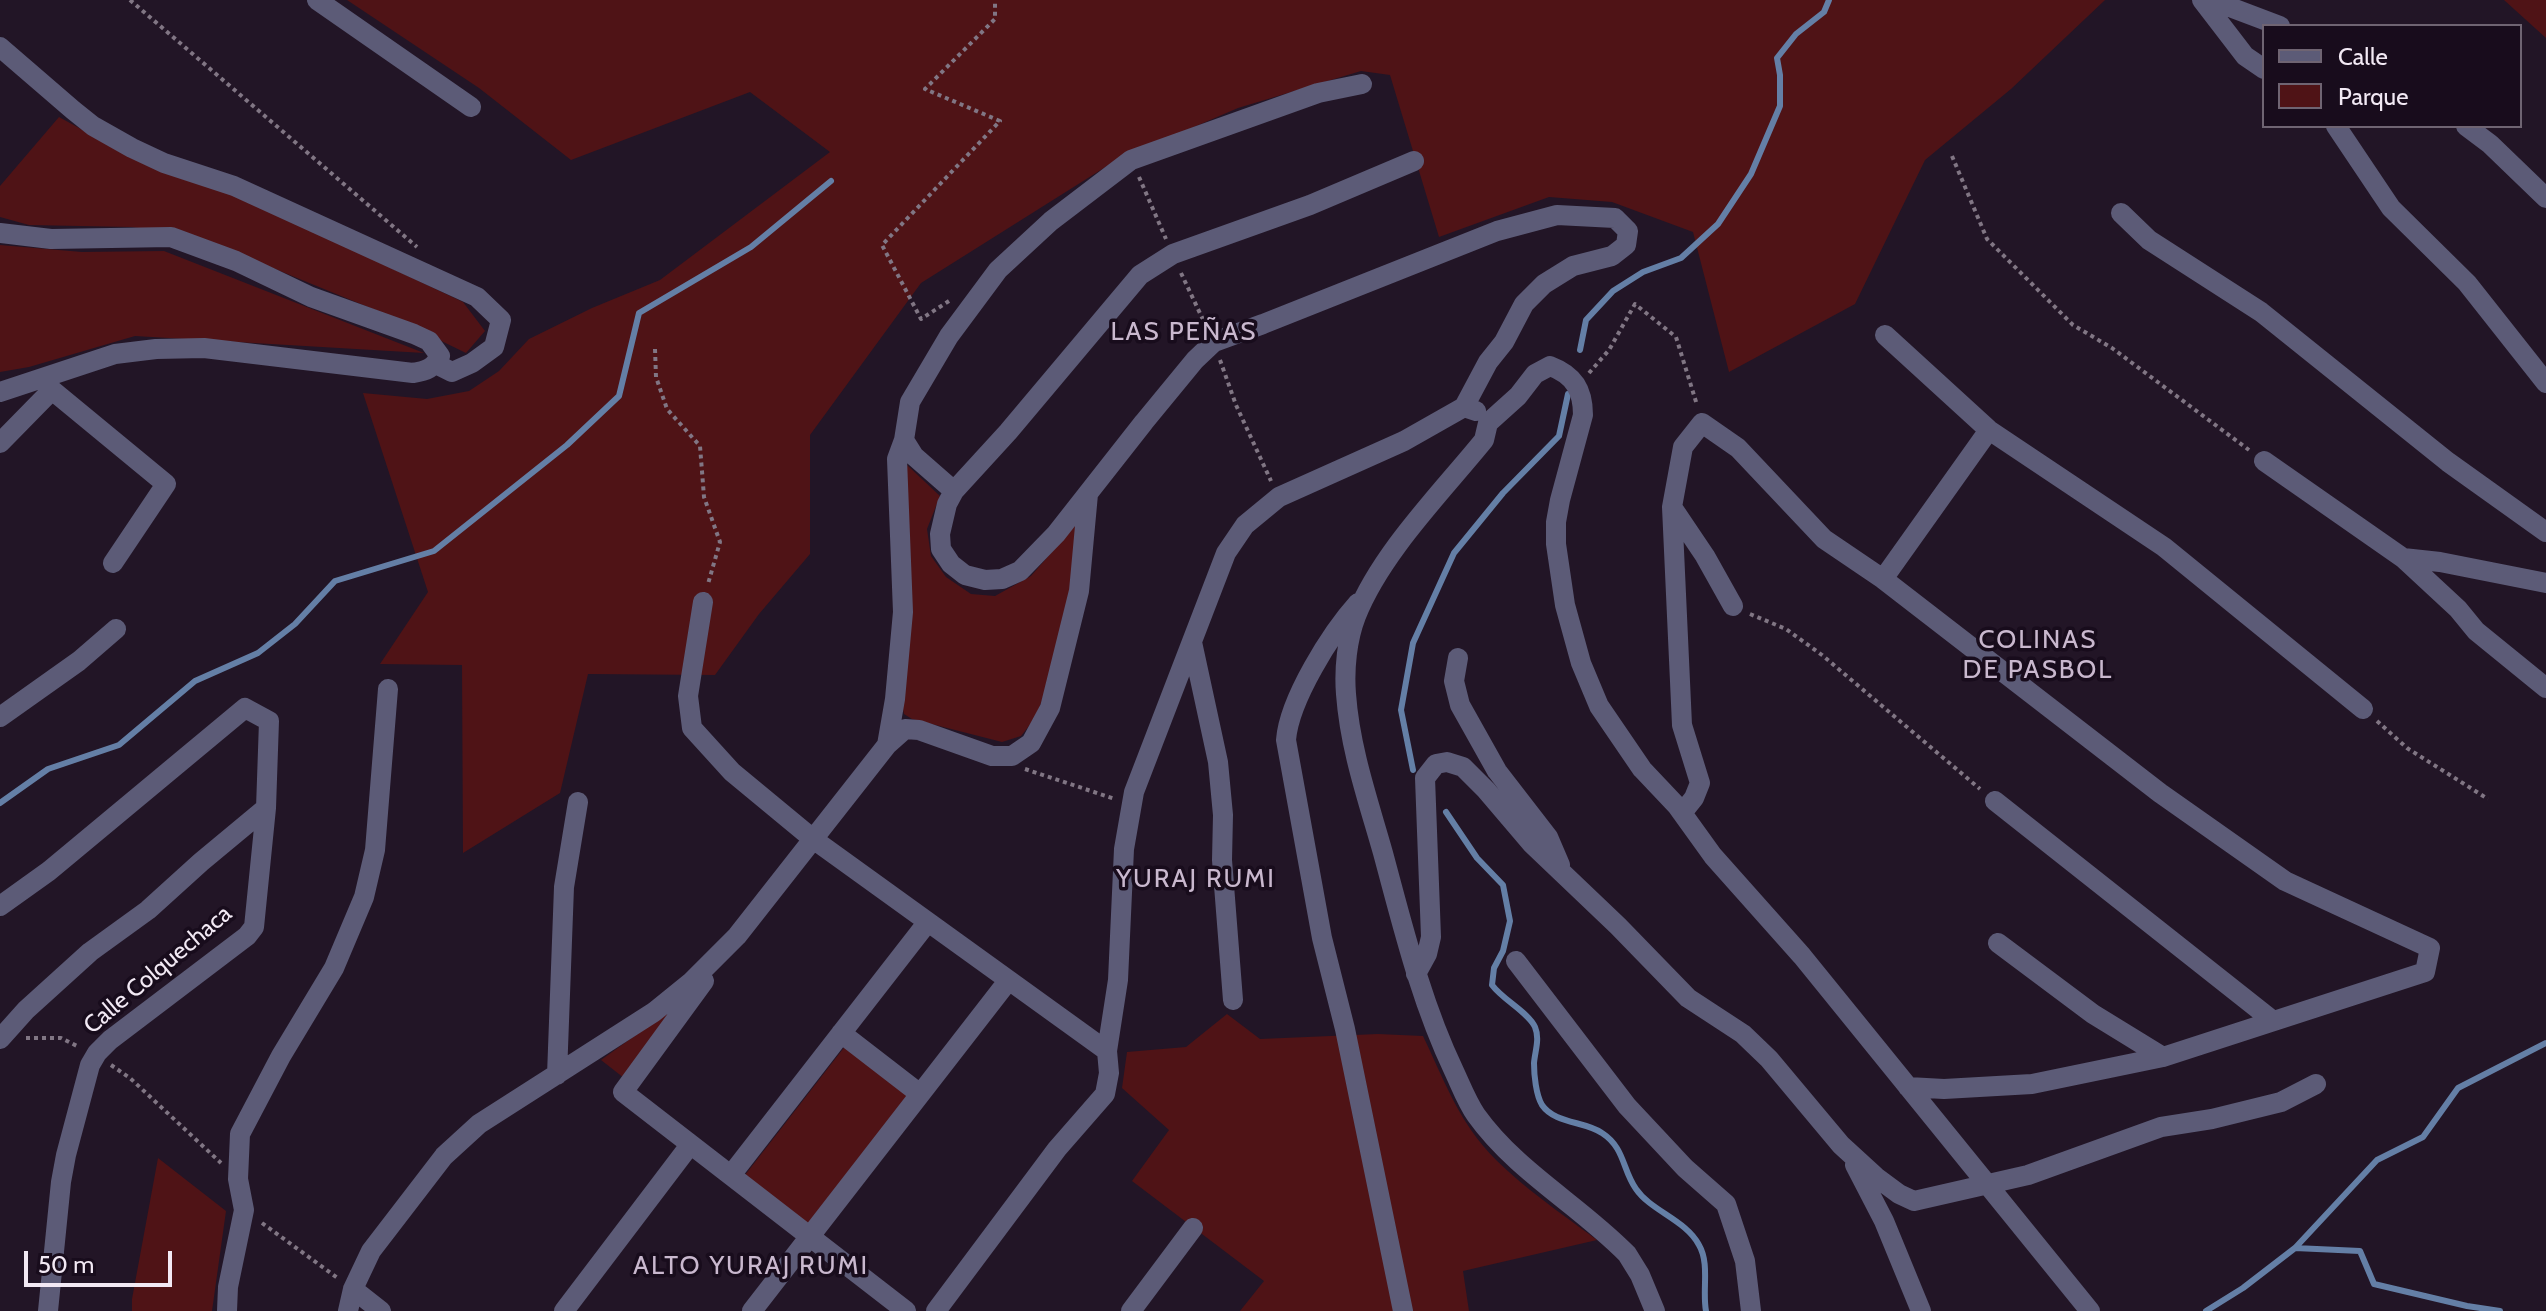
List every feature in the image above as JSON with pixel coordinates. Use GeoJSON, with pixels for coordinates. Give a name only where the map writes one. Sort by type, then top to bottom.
{"type":"FeatureCollection","features":[{"type":"Feature","properties":{"kind":"street"},"geometry":{"type":"LineString","coordinates":[[317,0],[471,107]]}},
{"type":"Feature","properties":{"kind":"street"},"geometry":{"type":"LineString","coordinates":[[2202,0],[2245,56],[2262,68]]}},
{"type":"Feature","properties":{"kind":"street"},"geometry":{"type":"LineString","coordinates":[[2211,0],[2275,24]]}},
{"type":"Feature","properties":{"kind":"street"},"geometry":{"type":"LineString","coordinates":[[0,47],[93,126],[132,148],[164,163],[234,186],[477,297],[501,320],[494,347],[472,363],[452,372],[436,364]]}},
{"type":"Feature","properties":{"kind":"street"},"geometry":{"type":"LineString","coordinates":[[887,745],[895,699],[903,612],[897,459],[904,440],[910,402],[949,336],[998,270],[1051,221],[1131,160],[1318,93],[1362,84]]}},
{"type":"Feature","properties":{"kind":"street"},"geometry":{"type":"LineString","coordinates":[[2337,128],[2391,208],[2467,283],[2546,383]]}},
{"type":"Feature","properties":{"kind":"street"},"geometry":{"type":"LineString","coordinates":[[2469,128],[2490,144],[2546,198]]}},
{"type":"Feature","properties":{"kind":"street"},"geometry":{"type":"LineString","coordinates":[[936,1311],[1057,1149],[1105,1094],[1109,1073],[1107,1051],[1118,980],[1124,849],[1134,792],[1226,553],[1245,525],[1279,497],[1404,441],[1464,407],[1524,304],[1544,284],[1573,266],[1612,256],[1626,245],[1628,231],[1615,218],[1557,215],[1497,231],[1214,342],[1195,360],[1056,534],[1020,571],[1002,579],[985,580],[965,575],[951,564],[941,549],[940,534],[947,504],[954,491],[1008,432],[1140,275],[1173,254],[1310,205],[1414,161]]}},
{"type":"Feature","properties":{"kind":"street"},"geometry":{"type":"LineString","coordinates":[[2121,213],[2149,240],[2261,312],[2448,462],[2546,532]]}},
{"type":"Feature","properties":{"kind":"street"},"geometry":{"type":"LineString","coordinates":[[0,233],[51,239],[171,237],[236,261],[311,297],[429,341],[440,356],[436,364],[426,371],[413,373],[204,348],[115,354],[0,392],[25,418]]}},
{"type":"Feature","properties":{"kind":"street"},"geometry":{"type":"LineString","coordinates":[[1885,335],[1989,430],[2164,547],[2363,709]]}},
{"type":"Feature","properties":{"kind":"street"},"geometry":{"type":"LineString","coordinates":[[1655,1311],[1640,1275],[1627,1254],[1507,1152],[1474,1111],[1446,1054],[1416,974],[1351,735],[1345,691],[1347,658],[1355,619],[1368,591],[1392,553],[1484,440],[1488,423],[1518,396],[1535,374],[1550,366],[1562,371],[1578,386],[1583,400],[1583,415],[1556,522],[1556,544],[1565,605],[1581,663],[1599,706],[1642,769],[1682,813],[1713,856],[1802,956],[2090,1311]]}},
{"type":"Feature","properties":{"kind":"street"},"geometry":{"type":"LineString","coordinates":[[0,443],[52,390],[166,484],[113,563]]}},
{"type":"Feature","properties":{"kind":"street"},"geometry":{"type":"LineString","coordinates":[[1464,407],[1479,412],[1488,423]]}},
{"type":"Feature","properties":{"kind":"street"},"geometry":{"type":"LineString","coordinates":[[1682,813],[1694,798],[1700,783],[1682,725],[1672,507],[1683,447],[1702,423],[1738,448],[1824,539],[1883,579],[2160,793],[2285,881],[2430,948],[2425,972],[2163,1057],[2032,1084],[1944,1089],[1908,1087]]}},
{"type":"Feature","properties":{"kind":"street"},"geometry":{"type":"LineString","coordinates":[[1883,579],[1989,430]]}},
{"type":"Feature","properties":{"kind":"street"},"geometry":{"type":"LineString","coordinates":[[904,440],[914,456],[954,491]]}},
{"type":"Feature","properties":{"kind":"street"},"geometry":{"type":"LineString","coordinates":[[2264,461],[2403,558],[2458,609],[2476,631],[2546,688]]}},
{"type":"Feature","properties":{"kind":"street"},"geometry":{"type":"LineString","coordinates":[[906,1311],[623,1092],[737,936],[887,745],[905,729],[919,730],[992,756],[1012,756],[1031,743],[1050,708],[1079,591],[1088,494]]}},
{"type":"Feature","properties":{"kind":"street"},"geometry":{"type":"LineString","coordinates":[[1672,507],[1733,606]]}},
{"type":"Feature","properties":{"kind":"street"},"geometry":{"type":"LineString","coordinates":[[2403,558],[2440,562],[2546,583]]}},
{"type":"Feature","properties":{"kind":"street"},"geometry":{"type":"LineString","coordinates":[[1368,591],[1339,624],[1317,663],[1292,712],[1286,740],[1322,938],[1345,1029],[1403,1311]]}},
{"type":"Feature","properties":{"kind":"street"},"geometry":{"type":"LineString","coordinates":[[703,602],[688,696],[692,728],[732,772],[813,839],[1107,1051]]}},
{"type":"Feature","properties":{"kind":"street"},"geometry":{"type":"LineString","coordinates":[[0,717],[79,661],[116,629]]}},
{"type":"Feature","properties":{"kind":"street"},"geometry":{"type":"LineString","coordinates":[[1192,642],[1218,762],[1233,1000]]}},
{"type":"Feature","properties":{"kind":"street"},"geometry":{"type":"LineString","coordinates":[[1458,658],[1454,681],[1460,705],[1497,771],[1548,837],[1565,876]]}},
{"type":"Feature","properties":{"kind":"street"},"geometry":{"type":"LineString","coordinates":[[227,1311],[228,1287],[244,1210],[238,1179],[240,1134],[281,1056],[334,968],[364,897],[375,850],[388,689]]}},
{"type":"Feature","properties":{"kind":"street","name":"Calle Colquechaca"},"geometry":{"type":"LineString","coordinates":[[0,906],[49,871],[245,708],[269,721],[266,808],[254,927],[247,936],[110,1040],[90,1065],[61,1182],[48,1311]]}},
{"type":"Feature","properties":{"kind":"street"},"geometry":{"type":"LineString","coordinates":[[1416,974],[1427,954],[1431,937],[1425,778],[1436,764],[1447,762],[1463,767],[1532,844],[1688,998],[1743,1034],[1769,1059],[1841,1145],[1864,1179],[1921,1311]]}},
{"type":"Feature","properties":{"kind":"street"},"geometry":{"type":"LineString","coordinates":[[1995,801],[2272,1020]]}},
{"type":"Feature","properties":{"kind":"street"},"geometry":{"type":"LineString","coordinates":[[557,1075],[564,887],[578,802]]}},
{"type":"Feature","properties":{"kind":"street"},"geometry":{"type":"LineString","coordinates":[[0,1039],[26,1010],[90,952],[148,910],[266,808]]}},
{"type":"Feature","properties":{"kind":"street"},"geometry":{"type":"LineString","coordinates":[[731,1175],[927,923]]}},
{"type":"Feature","properties":{"kind":"street"},"geometry":{"type":"LineString","coordinates":[[348,1311],[353,1289],[371,1251],[444,1156],[479,1124],[654,1012],[691,982],[737,936]]}},
{"type":"Feature","properties":{"kind":"street"},"geometry":{"type":"LineString","coordinates":[[1998,943],[2093,1014],[2163,1057]]}},
{"type":"Feature","properties":{"kind":"street"},"geometry":{"type":"LineString","coordinates":[[1516,961],[1627,1106],[1685,1168],[1726,1204],[1745,1261],[1751,1311]]}},
{"type":"Feature","properties":{"kind":"street"},"geometry":{"type":"LineString","coordinates":[[752,1311],[1008,981]]}},
{"type":"Feature","properties":{"kind":"street"},"geometry":{"type":"LineString","coordinates":[[841,1033],[920,1094]]}},
{"type":"Feature","properties":{"kind":"street"},"geometry":{"type":"LineString","coordinates":[[1841,1145],[1876,1177],[1914,1201],[2028,1175],[2161,1127],[2212,1119],[2281,1102],[2316,1084]]}},
{"type":"Feature","properties":{"kind":"street"},"geometry":{"type":"LineString","coordinates":[[564,1311],[690,1145]]}},
{"type":"Feature","properties":{"kind":"street"},"geometry":{"type":"LineString","coordinates":[[1131,1311],[1193,1228]]}},
{"type":"Feature","properties":{"kind":"street"},"geometry":{"type":"LineString","coordinates":[[353,1289],[381,1311]]}},
{"type":"Feature","properties":{"kind":"path"},"geometry":{"type":"LineString","coordinates":[[130,0],[417,247]]}},
{"type":"Feature","properties":{"kind":"path"},"geometry":{"type":"LineString","coordinates":[[959,294],[921,319],[882,245],[1000,121],[925,89],[995,19],[995,0]]}},
{"type":"Feature","properties":{"kind":"path"},"geometry":{"type":"LineString","coordinates":[[1952,156],[1987,239],[2073,325],[2112,348],[2264,461]]}},
{"type":"Feature","properties":{"kind":"path"},"geometry":{"type":"LineString","coordinates":[[1578,386],[1609,350],[1635,304],[1676,337],[1702,423]]}},
{"type":"Feature","properties":{"kind":"path"},"geometry":{"type":"LineString","coordinates":[[1214,342],[1236,405],[1279,497]]}},
{"type":"Feature","properties":{"kind":"path"},"geometry":{"type":"LineString","coordinates":[[655,349],[656,377],[667,409],[700,446],[704,497],[720,542],[703,602]]}},
{"type":"Feature","properties":{"kind":"path"},"geometry":{"type":"LineString","coordinates":[[1733,606],[1786,629],[1822,655],[1995,801]]}},
{"type":"Feature","properties":{"kind":"path"},"geometry":{"type":"LineString","coordinates":[[2363,709],[2407,748],[2488,799]]}},
{"type":"Feature","properties":{"kind":"path"},"geometry":{"type":"LineString","coordinates":[[1012,756],[1027,770],[1108,794],[1131,807]]}},
{"type":"Feature","properties":{"kind":"path"},"geometry":{"type":"LineString","coordinates":[[0,1039],[61,1038],[96,1056],[130,1078],[238,1179]]}},
{"type":"Feature","properties":{"kind":"path"},"geometry":{"type":"LineString","coordinates":[[244,1210],[353,1289]]}},
{"type":"Feature","properties":{"kind":"green space"},"geometry":{"type":"Polygon","coordinates":[[[347,0],[2105,0],[2011,89],[1925,160],[1855,304],[1729,372],[1693,232],[1612,202],[1549,197],[1439,237],[1390,75],[1361,71],[1238,108],[1115,161],[921,283],[810,435],[810,554],[759,614],[715,675],[588,674],[560,793],[463,853],[462,665],[380,664],[428,592],[363,393],[427,399],[469,391],[499,371],[529,339],[660,280],[830,152],[750,92],[571,160],[479,88],[347,0]]]}},
{"type":"Feature","properties":{"kind":"green space"},"geometry":{"type":"Polygon","coordinates":[[[2504,0],[2546,0],[2546,38],[2504,0]]]}},
{"type":"Feature","properties":{"kind":"green space"},"geometry":{"type":"Polygon","coordinates":[[[59,117],[130,156],[245,199],[463,302],[485,331],[466,353],[390,316],[192,235],[131,227],[29,225],[0,217],[0,186],[59,117]]]}},
{"type":"Feature","properties":{"kind":"green space"},"geometry":{"type":"Polygon","coordinates":[[[0,245],[82,252],[164,251],[424,353],[135,336],[29,367],[0,372],[0,245]]]}},
{"type":"Feature","properties":{"kind":"green space"},"geometry":{"type":"Polygon","coordinates":[[[907,465],[940,496],[927,529],[931,556],[946,577],[971,594],[995,596],[1031,576],[1077,523],[1072,594],[1053,669],[1036,717],[1021,736],[1002,742],[912,719],[904,714],[907,465]]]}},
{"type":"Feature","properties":{"kind":"green space"},"geometry":{"type":"Polygon","coordinates":[[[676,1006],[624,1078],[601,1060],[676,1006]]]}},
{"type":"Feature","properties":{"kind":"green space"},"geometry":{"type":"Polygon","coordinates":[[[1227,1014],[1260,1039],[1378,1034],[1423,1036],[1457,1107],[1483,1146],[1530,1190],[1597,1240],[1463,1271],[1469,1311],[1240,1311],[1264,1281],[1132,1181],[1169,1130],[1122,1088],[1127,1052],[1186,1047],[1227,1014]]]}},
{"type":"Feature","properties":{"kind":"green space"},"geometry":{"type":"Polygon","coordinates":[[[846,1045],[910,1094],[809,1225],[745,1175],[846,1045]]]}},
{"type":"Feature","properties":{"kind":"green space"},"geometry":{"type":"Polygon","coordinates":[[[158,1158],[226,1211],[212,1311],[132,1311],[158,1158]]]}},
{"type":"Feature","properties":{"kind":"waterway"},"geometry":{"type":"LineString","coordinates":[[1580,350],[1586,320],[1613,291],[1643,272],[1681,258],[1718,224],[1751,174],[1780,106],[1777,58],[1796,34],[1824,12],[1829,0]]}},
{"type":"Feature","properties":{"kind":"waterway"},"geometry":{"type":"LineString","coordinates":[[0,803],[48,769],[119,745],[195,681],[258,653],[295,624],[335,581],[434,551],[567,445],[619,396],[639,313],[751,247],[831,181]]}},
{"type":"Feature","properties":{"kind":"waterway"},"geometry":{"type":"LineString","coordinates":[[1413,770],[1401,710],[1413,643],[1454,553],[1503,493],[1559,436],[1568,394]]}},
{"type":"Feature","properties":{"kind":"waterway"},"geometry":{"type":"LineString","coordinates":[[1446,812],[1477,858],[1503,885],[1510,921],[1503,951],[1494,968],[1492,985],[1535,1027],[1534,1073],[1542,1105],[1554,1116],[1595,1129],[1609,1139],[1642,1197],[1693,1236],[1704,1260],[1706,1311]]}},
{"type":"Feature","properties":{"kind":"waterway"},"geometry":{"type":"LineString","coordinates":[[2206,1311],[2243,1288],[2295,1248],[2377,1160],[2423,1137],[2458,1088],[2546,1043]]}},
{"type":"Feature","properties":{"kind":"waterway"},"geometry":{"type":"LineString","coordinates":[[2295,1248],[2360,1251],[2374,1284],[2500,1311]]}},
{"type":"Feature","properties":{"kind":"district","name":"LAS PEÑAS"},"geometry":{"type":"Point","coordinates":[1184,332]}},
{"type":"Feature","properties":{"kind":"district","name":"COLINAS DE PASBOL"},"geometry":{"type":"Point","coordinates":[2038,655]}},
{"type":"Feature","properties":{"kind":"district","name":"YURAJ RUMI"},"geometry":{"type":"Point","coordinates":[1196,879]}},
{"type":"Feature","properties":{"kind":"district","name":"ALTO YURAJ RUMI"},"geometry":{"type":"Point","coordinates":[751,1266]}}]}
